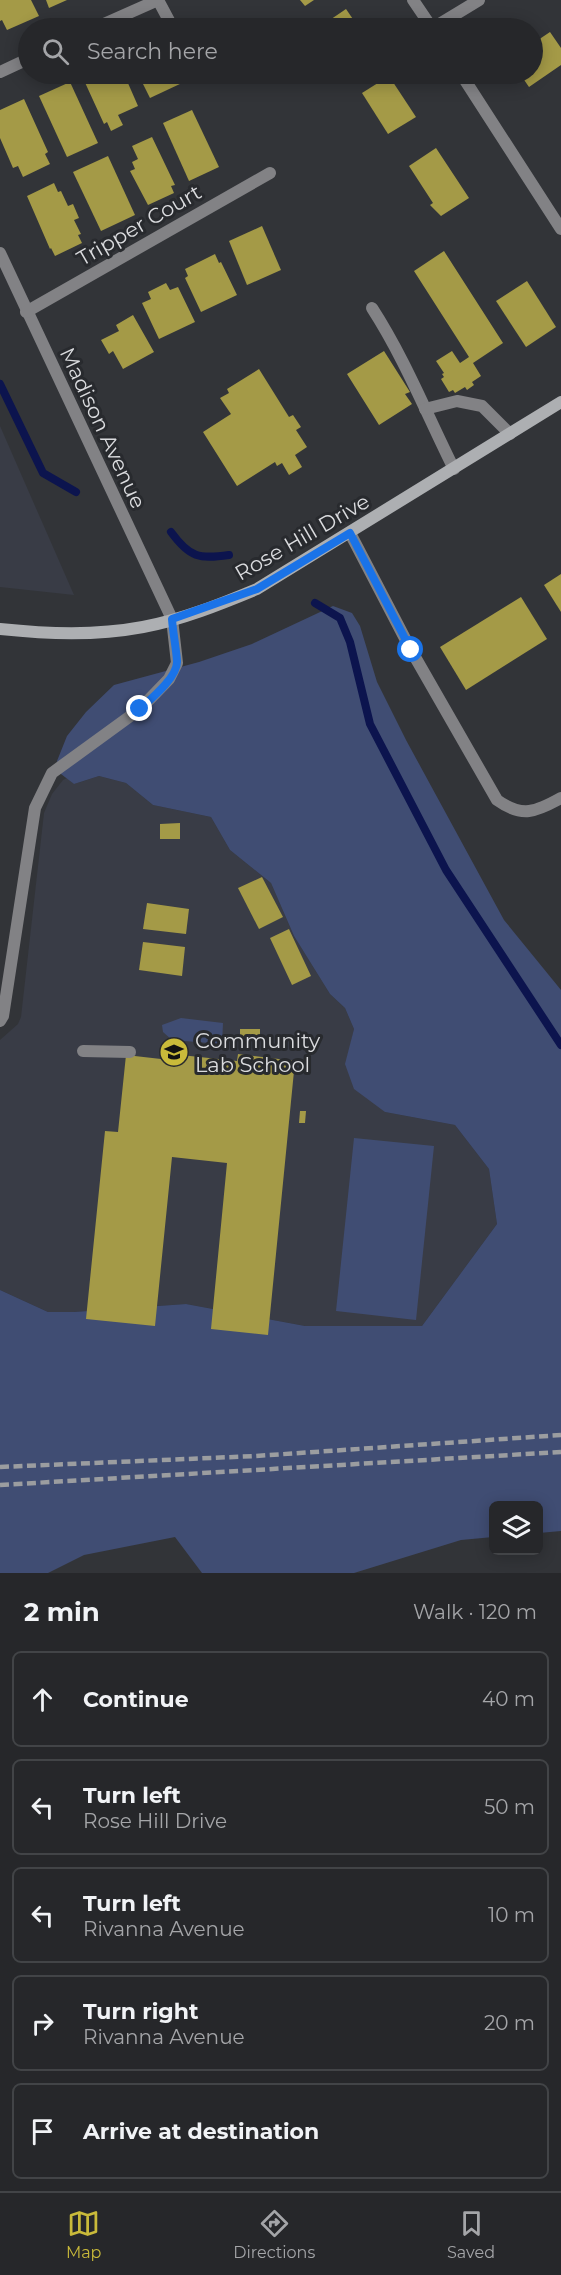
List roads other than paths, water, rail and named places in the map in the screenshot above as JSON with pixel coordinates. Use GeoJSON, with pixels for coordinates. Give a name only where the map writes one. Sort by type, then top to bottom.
{"type":"FeatureCollection","features":[{"type":"Feature","properties":{"kind":"street"},"geometry":{"type":"LineString","coordinates":[[118,18],[158,0],[168,18]]}},
{"type":"Feature","properties":{"kind":"street"},"geometry":{"type":"LineString","coordinates":[[413,0],[425,18]]}},
{"type":"Feature","properties":{"kind":"street"},"geometry":{"type":"LineString","coordinates":[[449,18],[479,0]]}},
{"type":"Feature","properties":{"kind":"street"},"geometry":{"type":"LineString","coordinates":[[0,72],[18,64]]}},
{"type":"Feature","properties":{"kind":"street"},"geometry":{"type":"LineString","coordinates":[[468,84],[560,226]]}},
{"type":"Feature","properties":{"kind":"street","name":"Tripper Court"},"geometry":{"type":"LineString","coordinates":[[26,312],[270,173]]}},
{"type":"Feature","properties":{"kind":"street","name":"Madison Avenue"},"geometry":{"type":"LineString","coordinates":[[0,253],[172,619],[177,663],[169,679],[140,709],[52,773],[35,808],[3,1016],[0,1021]]}},
{"type":"Feature","properties":{"kind":"street"},"geometry":{"type":"LineString","coordinates":[[372,308],[393,340],[454,469]]}},
{"type":"Feature","properties":{"kind":"street"},"geometry":{"type":"LineString","coordinates":[[425,409],[457,401],[482,406],[510,434]]}},
{"type":"Feature","properties":{"kind":"street","name":"Rose Hill Drive"},"geometry":{"type":"LineString","coordinates":[[0,629],[44,634],[94,633],[144,627],[257,589],[561,402]]}},
{"type":"Feature","properties":{"kind":"street"},"geometry":{"type":"LineString","coordinates":[[350,533],[411,650],[497,800],[510,809],[528,812],[543,808],[561,798]]}},
{"type":"Feature","properties":{"kind":"street"},"geometry":{"type":"LineString","coordinates":[[83,1051],[130,1052]]}},
{"type":"Feature","properties":{"kind":"waterway"},"geometry":{"type":"LineString","coordinates":[[0,384],[43,473],[76,492]]}},
{"type":"Feature","properties":{"kind":"waterway"},"geometry":{"type":"LineString","coordinates":[[171,532],[184,547],[196,555],[210,557],[229,555]]}},
{"type":"Feature","properties":{"kind":"waterway"},"geometry":{"type":"LineString","coordinates":[[315,603],[340,618],[350,642],[370,724],[446,870],[561,1045]]}},
{"type":"Feature","properties":{"kind":"railway"},"geometry":{"type":"LineString","coordinates":[[0,1467],[256,1456],[561,1435]]}},
{"type":"Feature","properties":{"kind":"railway"},"geometry":{"type":"LineString","coordinates":[[0,1485],[561,1452]]}},
{"type":"Feature","properties":{"kind":"place","name":"Community Lab School"},"geometry":{"type":"Point","coordinates":[174,1052]}}]}
